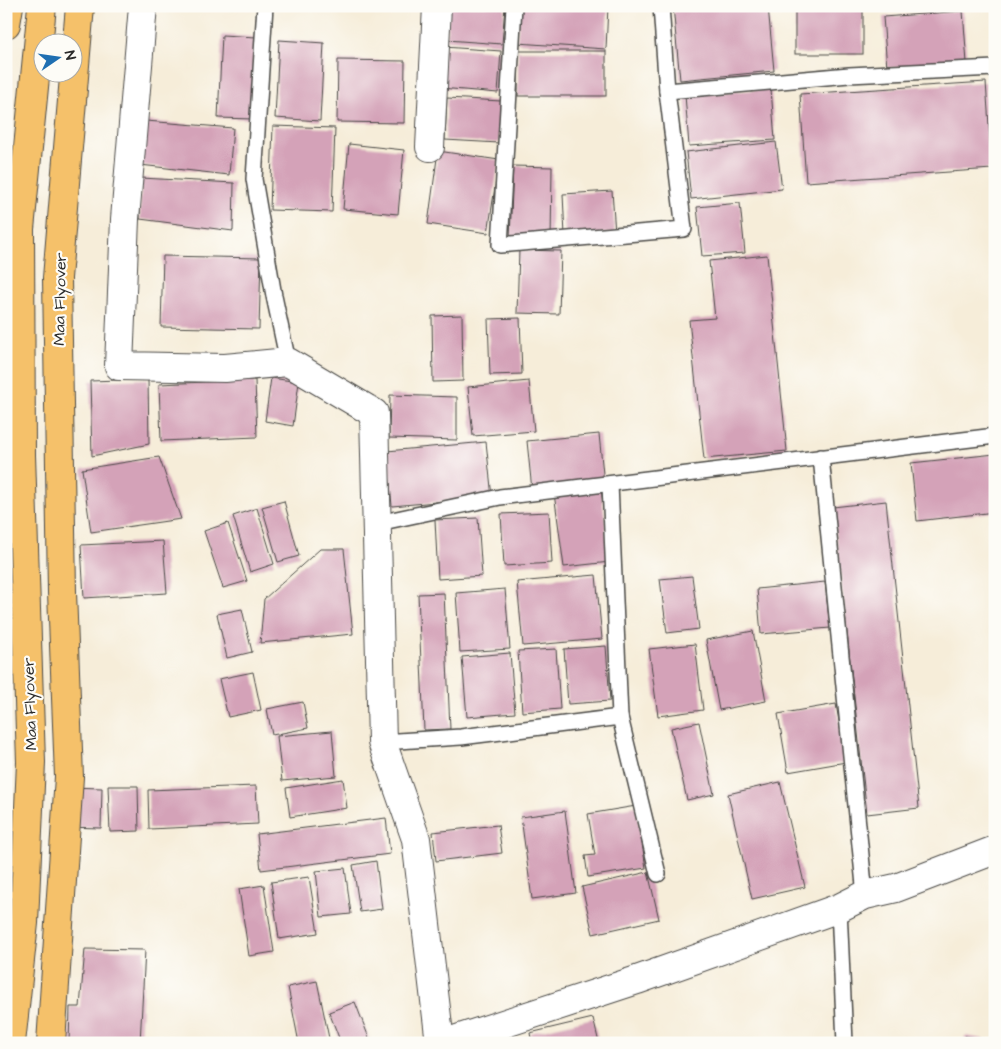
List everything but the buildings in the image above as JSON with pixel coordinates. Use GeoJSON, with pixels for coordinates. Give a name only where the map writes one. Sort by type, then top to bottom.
{"type":"FeatureCollection","features":[{"type":"Feature","properties":{"kind":"main road"},"geometry":{"type":"LineString","coordinates":[[6,24],[9,6]]}},
{"type":"Feature","properties":{"kind":"main road","name":"Maa Flyover"},"geometry":{"type":"LineString","coordinates":[[11,1043],[24,923],[31,762],[21,455],[20,229],[42,6]]}},
{"type":"Feature","properties":{"kind":"main road","name":"Maa Flyover"},"geometry":{"type":"LineString","coordinates":[[51,1043],[69,777],[62,592],[57,278],[80,6]]}},
{"type":"Feature","properties":{"kind":"street"},"geometry":{"type":"LineString","coordinates":[[143,6],[125,219],[119,366],[225,368],[288,362],[374,412],[382,742],[416,839],[440,1043]]}},
{"type":"Feature","properties":{"kind":"street"},"geometry":{"type":"LineString","coordinates":[[430,147],[437,6]]}},
{"type":"Feature","properties":{"kind":"street"},"geometry":{"type":"LineString","coordinates":[[445,1043],[637,980],[840,908],[865,895],[896,888],[995,850]]}},
{"type":"Feature","properties":{"kind":"lane"},"geometry":{"type":"LineString","coordinates":[[265,6],[254,178],[288,362]]}},
{"type":"Feature","properties":{"kind":"lane"},"geometry":{"type":"LineString","coordinates":[[514,6],[500,245],[684,229],[667,90],[661,6]]}},
{"type":"Feature","properties":{"kind":"lane"},"geometry":{"type":"LineString","coordinates":[[667,90],[848,74],[995,68]]}},
{"type":"Feature","properties":{"kind":"lane"},"geometry":{"type":"LineString","coordinates":[[378,523],[500,497],[995,436]]}},
{"type":"Feature","properties":{"kind":"lane"},"geometry":{"type":"LineString","coordinates":[[821,457],[865,895]]}},
{"type":"Feature","properties":{"kind":"lane"},"geometry":{"type":"LineString","coordinates":[[610,484],[620,717],[658,874]]}},
{"type":"Feature","properties":{"kind":"lane"},"geometry":{"type":"LineString","coordinates":[[382,742],[461,738],[620,717]]}},
{"type":"Feature","properties":{"kind":"lane"},"geometry":{"type":"LineString","coordinates":[[840,908],[845,1043]]}}]}
